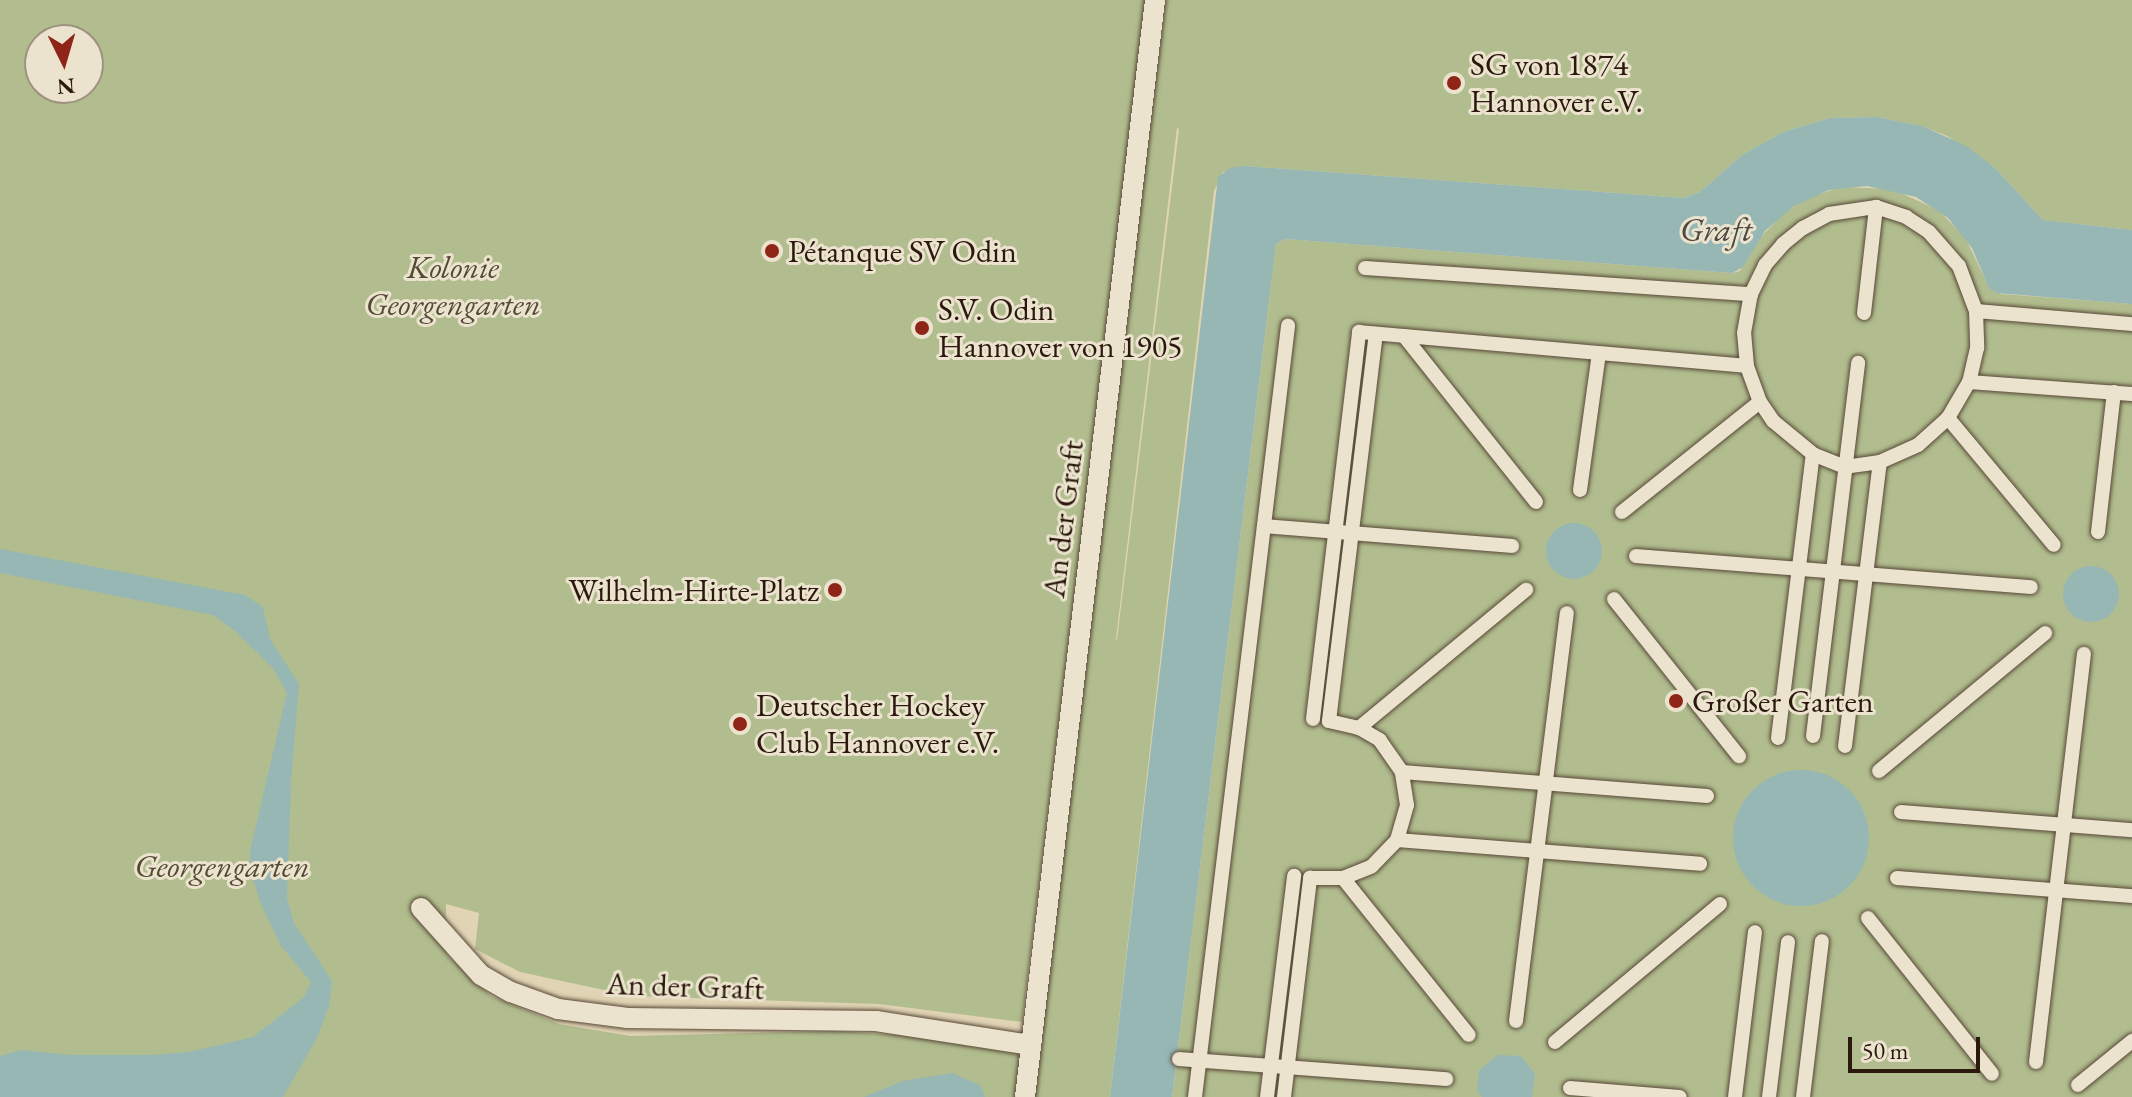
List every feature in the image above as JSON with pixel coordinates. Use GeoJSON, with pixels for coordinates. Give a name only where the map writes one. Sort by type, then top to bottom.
{"type":"FeatureCollection","features":[{"type":"Feature","properties":{"kind":"street","name":"An der Graft"},"geometry":{"type":"LineString","coordinates":[[1025,1097],[1155,0]]}},
{"type":"Feature","properties":{"kind":"street"},"geometry":{"type":"LineString","coordinates":[[1864,313],[1876,207]]}},
{"type":"Feature","properties":{"kind":"street"},"geometry":{"type":"LineString","coordinates":[[1876,207],[1906,217],[1946,249],[1959,266],[1976,311],[1977,348],[1969,382],[1948,418],[1918,445],[1880,462],[1845,467],[1813,454],[1789,438],[1760,402],[1747,366],[1744,333],[1751,294],[1765,265],[1803,228],[1839,211],[1876,207]]}},
{"type":"Feature","properties":{"kind":"street"},"geometry":{"type":"LineString","coordinates":[[1365,268],[1751,294]]}},
{"type":"Feature","properties":{"kind":"street"},"geometry":{"type":"LineString","coordinates":[[1976,311],[2132,324]]}},
{"type":"Feature","properties":{"kind":"street"},"geometry":{"type":"LineString","coordinates":[[1195,1097],[1288,326]]}},
{"type":"Feature","properties":{"kind":"street"},"geometry":{"type":"LineString","coordinates":[[1313,719],[1359,332],[1747,366]]}},
{"type":"Feature","properties":{"kind":"street"},"geometry":{"type":"LineString","coordinates":[[1284,1097],[1310,878],[1343,878],[1372,866],[1397,840],[1407,805],[1402,772],[1380,740],[1359,728],[1329,721],[1376,334]]}},
{"type":"Feature","properties":{"kind":"street"},"geometry":{"type":"LineString","coordinates":[[1404,336],[1536,502]]}},
{"type":"Feature","properties":{"kind":"street"},"geometry":{"type":"LineString","coordinates":[[1580,490],[1599,353]]}},
{"type":"Feature","properties":{"kind":"street"},"geometry":{"type":"LineString","coordinates":[[1813,736],[1858,363]]}},
{"type":"Feature","properties":{"kind":"street"},"geometry":{"type":"LineString","coordinates":[[1969,382],[2132,394]]}},
{"type":"Feature","properties":{"kind":"street"},"geometry":{"type":"LineString","coordinates":[[2098,532],[2114,392]]}},
{"type":"Feature","properties":{"kind":"street"},"geometry":{"type":"LineString","coordinates":[[1622,512],[1760,402]]}},
{"type":"Feature","properties":{"kind":"street"},"geometry":{"type":"LineString","coordinates":[[1948,418],[2054,545]]}},
{"type":"Feature","properties":{"kind":"street"},"geometry":{"type":"LineString","coordinates":[[1778,738],[1813,454]]}},
{"type":"Feature","properties":{"kind":"street"},"geometry":{"type":"LineString","coordinates":[[1845,746],[1880,462]]}},
{"type":"Feature","properties":{"kind":"street"},"geometry":{"type":"LineString","coordinates":[[1264,526],[1512,546]]}},
{"type":"Feature","properties":{"kind":"street"},"geometry":{"type":"LineString","coordinates":[[1636,556],[2031,587]]}},
{"type":"Feature","properties":{"kind":"street"},"geometry":{"type":"LineString","coordinates":[[1359,728],[1526,590]]}},
{"type":"Feature","properties":{"kind":"street"},"geometry":{"type":"LineString","coordinates":[[1614,599],[1739,756]]}},
{"type":"Feature","properties":{"kind":"street"},"geometry":{"type":"LineString","coordinates":[[1516,1021],[1567,613]]}},
{"type":"Feature","properties":{"kind":"street"},"geometry":{"type":"LineString","coordinates":[[1879,771],[2045,633]]}},
{"type":"Feature","properties":{"kind":"street"},"geometry":{"type":"LineString","coordinates":[[2036,1062],[2084,654]]}},
{"type":"Feature","properties":{"kind":"street"},"geometry":{"type":"LineString","coordinates":[[1402,772],[1707,796]]}},
{"type":"Feature","properties":{"kind":"street"},"geometry":{"type":"LineString","coordinates":[[1901,812],[2132,830]]}},
{"type":"Feature","properties":{"kind":"street"},"geometry":{"type":"LineString","coordinates":[[1397,840],[1700,864]]}},
{"type":"Feature","properties":{"kind":"street"},"geometry":{"type":"LineString","coordinates":[[1267,1097],[1294,876]]}},
{"type":"Feature","properties":{"kind":"street"},"geometry":{"type":"LineString","coordinates":[[1343,878],[1469,1035]]}},
{"type":"Feature","properties":{"kind":"street"},"geometry":{"type":"LineString","coordinates":[[1897,878],[2132,896]]}},
{"type":"Feature","properties":{"kind":"street"},"geometry":{"type":"LineString","coordinates":[[1555,1042],[1720,904]]}},
{"type":"Feature","properties":{"kind":"street","name":"An der Graft"},"geometry":{"type":"LineString","coordinates":[[421,908],[481,975],[511,992],[558,1009],[627,1018],[876,1021],[1031,1045]]}},
{"type":"Feature","properties":{"kind":"street"},"geometry":{"type":"LineString","coordinates":[[1868,918],[1992,1074]]}},
{"type":"Feature","properties":{"kind":"street"},"geometry":{"type":"LineString","coordinates":[[1735,1097],[1755,932]]}},
{"type":"Feature","properties":{"kind":"street"},"geometry":{"type":"LineString","coordinates":[[1803,1097],[1822,941]]}},
{"type":"Feature","properties":{"kind":"street"},"geometry":{"type":"LineString","coordinates":[[1769,1097],[1788,942]]}},
{"type":"Feature","properties":{"kind":"street"},"geometry":{"type":"LineString","coordinates":[[2078,1085],[2132,1041]]}},
{"type":"Feature","properties":{"kind":"street"},"geometry":{"type":"LineString","coordinates":[[1179,1059],[1446,1079]]}},
{"type":"Feature","properties":{"kind":"street"},"geometry":{"type":"LineString","coordinates":[[1570,1088],[1680,1097]]}},
{"type":"Feature","properties":{"kind":"green space"},"geometry":{"type":"Polygon","coordinates":[[[0,0],[1147,0],[1022,1022],[879,1004],[632,996],[520,972],[475,949],[479,913],[446,904],[447,955],[491,996],[559,1024],[630,1036],[834,1031],[915,1036],[1025,1052],[1019,1097],[0,1097],[0,0]]]}},
{"type":"Feature","properties":{"kind":"green space"},"geometry":{"type":"Polygon","coordinates":[[[1166,0],[2132,0],[2132,230],[2043,220],[1996,169],[1947,136],[1925,127],[1878,117],[1830,118],[1783,132],[1742,155],[1700,192],[1684,198],[1245,166],[1223,172],[1214,191],[1110,1097],[1029,1097],[1166,0]],[[1177,128],[1117,640],[1179,129],[1177,128]]]}},
{"type":"Feature","properties":{"kind":"green space","name":"Großer Garten"},"geometry":{"type":"Polygon","coordinates":[[[1841,187],[1892,189],[1938,210],[1965,237],[1987,283],[2001,294],[2132,304],[2132,1097],[1172,1097],[1276,244],[1285,239],[1732,273],[1740,271],[1757,241],[1784,213],[1805,199],[1841,187]]]}},
{"type":"Feature","properties":{"kind":"water","name":"Graft"},"geometry":{"type":"Polygon","coordinates":[[[1878,117],[1925,127],[1968,147],[1996,169],[2043,220],[2132,230],[2132,304],[1996,293],[1989,288],[1972,248],[1948,218],[1916,197],[1867,186],[1829,190],[1794,206],[1765,231],[1743,267],[1732,273],[1285,239],[1276,244],[1172,1097],[1110,1097],[1218,177],[1230,168],[1245,166],[1684,198],[1700,192],[1742,155],[1783,132],[1830,118],[1878,117]]]}},
{"type":"Feature","properties":{"kind":"water"},"geometry":{"type":"Polygon","coordinates":[[[1574,523],[1594,531],[1602,551],[1594,571],[1574,579],[1554,571],[1546,551],[1554,531],[1574,523]]]}},
{"type":"Feature","properties":{"kind":"water"},"geometry":{"type":"Polygon","coordinates":[[[0,549],[245,595],[263,607],[270,639],[299,684],[291,782],[287,898],[294,923],[332,981],[329,1006],[317,1038],[283,1097],[0,1097],[0,1056],[21,1050],[72,1055],[151,1055],[189,1052],[253,1037],[304,997],[311,982],[281,946],[260,902],[250,868],[250,851],[287,693],[273,668],[235,631],[213,615],[0,573],[0,549]]]}},
{"type":"Feature","properties":{"kind":"water"},"geometry":{"type":"Polygon","coordinates":[[[2091,566],[2111,574],[2119,594],[2111,614],[2091,622],[2071,614],[2063,594],[2071,574],[2091,566]]]}},
{"type":"Feature","properties":{"kind":"water"},"geometry":{"type":"Polygon","coordinates":[[[1801,770],[1827,775],[1849,790],[1864,812],[1869,838],[1864,864],[1849,886],[1827,901],[1801,906],[1775,901],[1753,886],[1738,864],[1733,838],[1738,812],[1753,790],[1775,775],[1801,770]]]}},
{"type":"Feature","properties":{"kind":"water"},"geometry":{"type":"Polygon","coordinates":[[[1498,1055],[1521,1056],[1535,1074],[1532,1097],[1482,1097],[1477,1091],[1479,1070],[1498,1055]]]}},
{"type":"Feature","properties":{"kind":"water"},"geometry":{"type":"Polygon","coordinates":[[[952,1073],[981,1086],[985,1097],[864,1097],[903,1081],[952,1073]]]}},
{"type":"Feature","properties":{"kind":"place","name":"SG von 1874 Hannover e.V."},"geometry":{"type":"Point","coordinates":[1454,83]}},
{"type":"Feature","properties":{"kind":"place","name":"Pétanque SV Odin"},"geometry":{"type":"Point","coordinates":[772,251]}},
{"type":"Feature","properties":{"kind":"place","name":"S.V. Odin Hannover von 1905"},"geometry":{"type":"Point","coordinates":[922,328]}},
{"type":"Feature","properties":{"kind":"place","name":"Wilhelm-Hirte-Platz"},"geometry":{"type":"Point","coordinates":[835,590]}},
{"type":"Feature","properties":{"kind":"place","name":"Großer Garten"},"geometry":{"type":"Point","coordinates":[1676,701]}},
{"type":"Feature","properties":{"kind":"place","name":"Deutscher Hockey Club Hannover e.V."},"geometry":{"type":"Point","coordinates":[740,724]}},
{"type":"Feature","properties":{"kind":"park label","name":"Kolonie Georgengarten"},"geometry":{"type":"Point","coordinates":[453,286]}},
{"type":"Feature","properties":{"kind":"park label","name":"Georgengarten"},"geometry":{"type":"Point","coordinates":[222,866]}}]}
